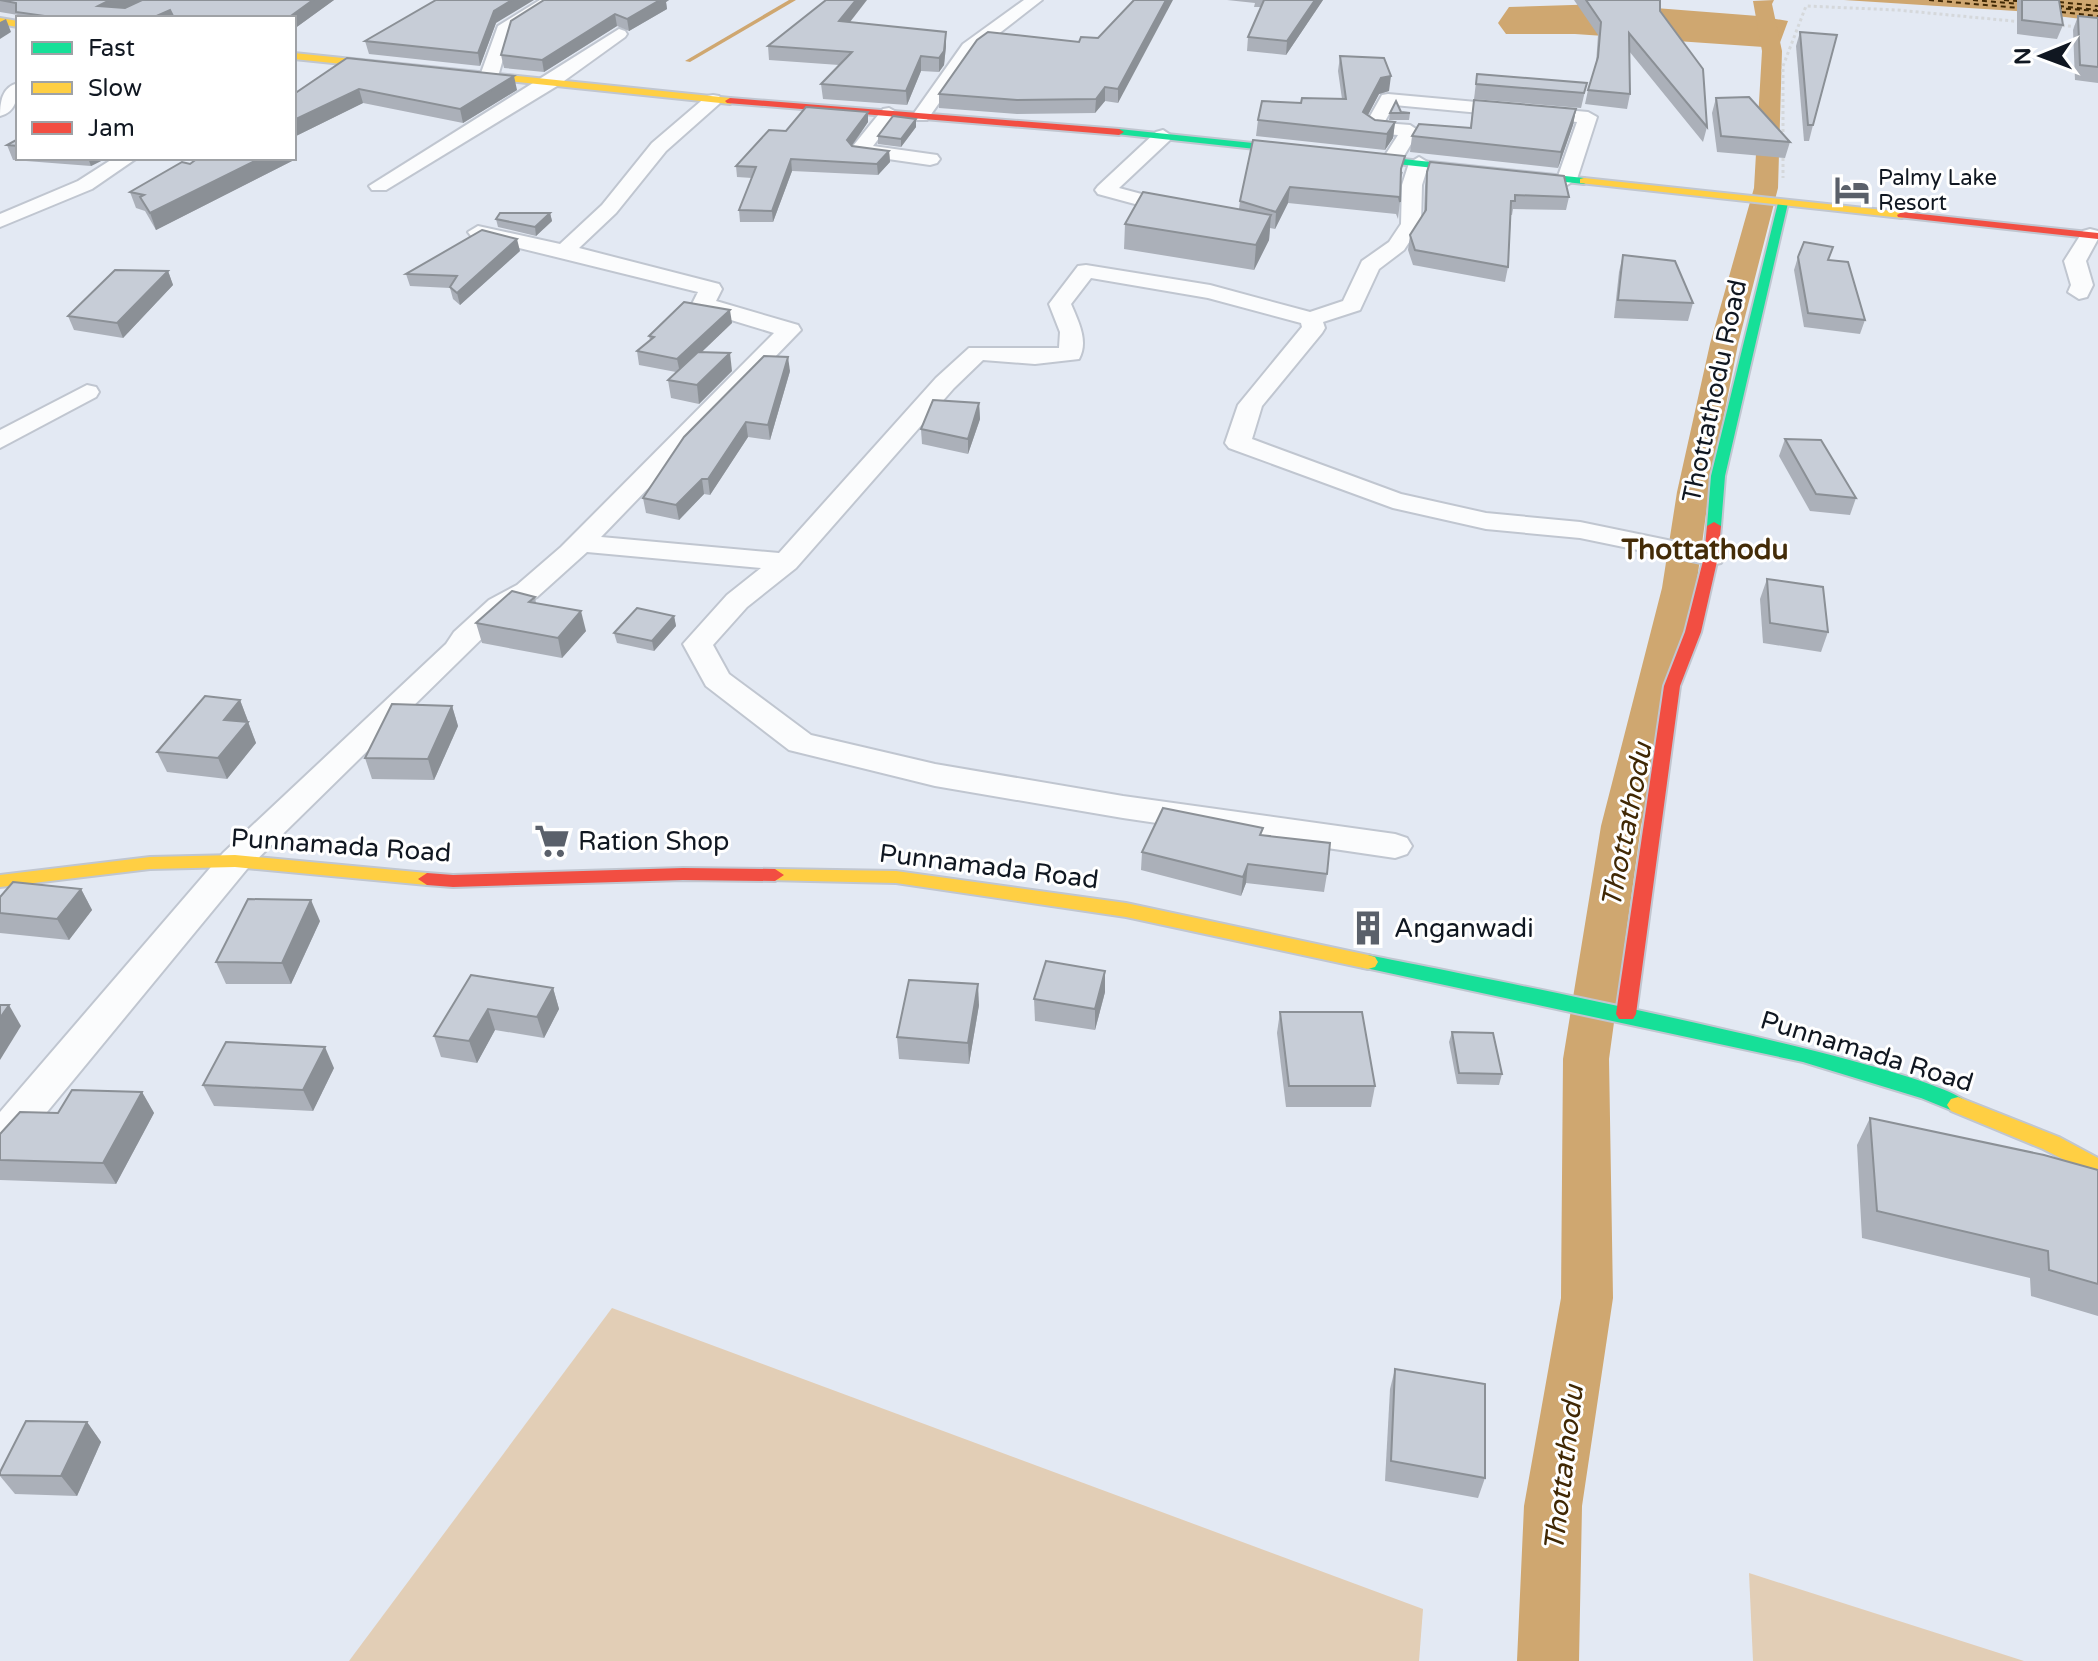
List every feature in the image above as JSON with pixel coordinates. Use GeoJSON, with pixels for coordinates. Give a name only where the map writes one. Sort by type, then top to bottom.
{"type":"FeatureCollection","features":[{"type":"Feature","properties":{"kind":"main road"},"geometry":{"type":"LineString","coordinates":[[296,56],[490,73],[713,100],[1163,136],[2094,236]]}},
{"type":"Feature","properties":{"kind":"main road","name":"Thottathodu Road"},"geometry":{"type":"LineString","coordinates":[[1618,1013],[1672,686],[1693,632],[1696,554],[1718,476],[1780,203]]}},
{"type":"Feature","properties":{"kind":"main road","name":"Punnamada Road"},"geometry":{"type":"LineString","coordinates":[[0,881],[150,863],[235,861],[453,881],[683,874],[896,877],[1126,910],[1803,1054],[1927,1092],[2051,1143],[2098,1168]]}},
{"type":"Feature","properties":{"kind":"street"},"geometry":{"type":"LineString","coordinates":[[490,73],[504,29],[551,0]]}},
{"type":"Feature","properties":{"kind":"street"},"geometry":{"type":"LineString","coordinates":[[921,116],[969,48],[1034,0]]}},
{"type":"Feature","properties":{"kind":"street"},"geometry":{"type":"LineString","coordinates":[[379,186],[551,82],[619,34]]}},
{"type":"Feature","properties":{"kind":"street"},"geometry":{"type":"LineString","coordinates":[[0,111],[16,91]]}},
{"type":"Feature","properties":{"kind":"street"},"geometry":{"type":"LineString","coordinates":[[1392,160],[1410,131],[1373,127],[1388,99],[1588,117],[1567,179]]}},
{"type":"Feature","properties":{"kind":"street"},"geometry":{"type":"LineString","coordinates":[[564,251],[609,209],[659,147],[713,100]]}},
{"type":"Feature","properties":{"kind":"street"},"geometry":{"type":"LineString","coordinates":[[889,113],[860,150],[930,159]]}},
{"type":"Feature","properties":{"kind":"street"},"geometry":{"type":"LineString","coordinates":[[1163,136],[1105,190],[1207,217]]}},
{"type":"Feature","properties":{"kind":"street"},"geometry":{"type":"LineString","coordinates":[[0,221],[85,185],[124,160]]}},
{"type":"Feature","properties":{"kind":"street"},"geometry":{"type":"LineString","coordinates":[[1395,846],[1123,807],[935,775],[800,743],[717,679],[698,644],[737,601],[786,562],[945,383],[977,353],[1035,357],[1071,354],[1071,332],[1060,304],[1086,271],[1210,292],[1311,319],[1352,305],[1370,266],[1397,246],[1411,224],[1412,185],[1419,163]]}},
{"type":"Feature","properties":{"kind":"street"},"geometry":{"type":"LineString","coordinates":[[0,1140],[235,861],[457,650],[465,638],[499,606],[527,591],[580,543],[790,330],[703,304],[711,289],[478,232]]}},
{"type":"Feature","properties":{"kind":"street"},"geometry":{"type":"LineString","coordinates":[[2079,292],[2082,285],[2075,261],[2094,236]]}},
{"type":"Feature","properties":{"kind":"street"},"geometry":{"type":"LineString","coordinates":[[1311,319],[1314,328],[1250,405],[1238,443],[1393,500],[1486,521],[1580,530],[1696,554]]}},
{"type":"Feature","properties":{"kind":"street"},"geometry":{"type":"LineString","coordinates":[[0,440],[87,392]]}},
{"type":"Feature","properties":{"kind":"street"},"geometry":{"type":"LineString","coordinates":[[580,543],[786,562]]}},
{"type":"Feature","properties":{"kind":"path"},"geometry":{"type":"LineString","coordinates":[[1780,203],[1783,66],[1806,6],[1897,10],[2033,23]]}},
{"type":"Feature","properties":{"kind":"path"},"geometry":{"type":"LineString","coordinates":[[2047,24],[2087,28]]}},
{"type":"Feature","properties":{"kind":"shaded area"},"geometry":{"type":"Polygon","coordinates":[[[1844,0],[2098,0],[2098,21],[2016,11],[1844,0]]]}},
{"type":"Feature","properties":{"kind":"shaded area"},"geometry":{"type":"Polygon","coordinates":[[[1604,4],[1788,21],[1778,48],[1575,34],[1506,34],[1498,23],[1509,7],[1604,4]]]}},
{"type":"Feature","properties":{"kind":"shaded area"},"geometry":{"type":"Polygon","coordinates":[[[612,1308],[1423,1609],[1419,1661],[349,1661],[612,1308]]]}},
{"type":"Feature","properties":{"kind":"shaded area"},"geometry":{"type":"Polygon","coordinates":[[[1749,1573],[2024,1661],[1753,1661],[1749,1573]]]}},
{"type":"Feature","properties":{"kind":"building"},"geometry":{"type":"Polygon","coordinates":[[[0,0],[110,0],[98,6],[125,8],[142,0],[313,0],[291,16],[173,16],[170,10],[156,16],[45,16],[16,12],[16,3],[0,0]]]}},
{"type":"Feature","properties":{"kind":"building"},"geometry":{"type":"Polygon","coordinates":[[[436,0],[512,0],[494,11],[478,53],[365,41],[436,0]]]}},
{"type":"Feature","properties":{"kind":"building"},"geometry":{"type":"Polygon","coordinates":[[[544,0],[660,0],[627,19],[615,14],[542,60],[501,55],[511,21],[544,0]]]}},
{"type":"Feature","properties":{"kind":"building"},"geometry":{"type":"Polygon","coordinates":[[[826,0],[856,0],[839,21],[946,32],[944,51],[939,58],[921,56],[906,91],[821,84],[852,52],[768,46],[826,0]]]}},
{"type":"Feature","properties":{"kind":"building"},"geometry":{"type":"Polygon","coordinates":[[[1134,0],[1166,0],[1118,89],[1105,87],[1096,99],[1017,100],[939,94],[977,40],[988,32],[1079,42],[1081,37],[1098,38],[1134,0]]]}},
{"type":"Feature","properties":{"kind":"building"},"geometry":{"type":"Polygon","coordinates":[[[1264,0],[1315,0],[1287,41],[1248,37],[1264,0]]]}},
{"type":"Feature","properties":{"kind":"building"},"geometry":{"type":"Polygon","coordinates":[[[1586,0],[1660,0],[1660,11],[1703,69],[1707,127],[1629,33],[1630,94],[1588,90],[1598,57],[1601,22],[1586,0]]]}},
{"type":"Feature","properties":{"kind":"building"},"geometry":{"type":"Polygon","coordinates":[[[2022,0],[2059,0],[2063,25],[2022,20],[2022,0]]]}},
{"type":"Feature","properties":{"kind":"building"},"geometry":{"type":"Polygon","coordinates":[[[2078,16],[2098,18],[2098,67],[2080,65],[2078,16]]]}},
{"type":"Feature","properties":{"kind":"building"},"geometry":{"type":"Polygon","coordinates":[[[1800,32],[1837,35],[1813,125],[1808,125],[1800,32]]]}},
{"type":"Feature","properties":{"kind":"building"},"geometry":{"type":"Polygon","coordinates":[[[1340,56],[1384,58],[1391,76],[1381,78],[1363,112],[1375,120],[1395,122],[1387,134],[1258,120],[1262,101],[1301,103],[1302,98],[1346,99],[1340,56]]]}},
{"type":"Feature","properties":{"kind":"building"},"geometry":{"type":"Polygon","coordinates":[[[347,58],[514,76],[460,109],[359,89],[296,119],[296,93],[347,58]]]}},
{"type":"Feature","properties":{"kind":"building"},"geometry":{"type":"Polygon","coordinates":[[[1477,74],[1587,83],[1584,93],[1476,84],[1477,74]]]}},
{"type":"Feature","properties":{"kind":"building"},"geometry":{"type":"Polygon","coordinates":[[[1749,97],[1790,142],[1721,136],[1716,98],[1749,97]]]}},
{"type":"Feature","properties":{"kind":"building"},"geometry":{"type":"Polygon","coordinates":[[[1474,100],[1576,109],[1561,152],[1412,136],[1419,124],[1471,128],[1474,100]]]}},
{"type":"Feature","properties":{"kind":"building"},"geometry":{"type":"Polygon","coordinates":[[[1396,101],[1401,112],[1410,113],[1390,113],[1396,101]]]}},
{"type":"Feature","properties":{"kind":"building"},"geometry":{"type":"Polygon","coordinates":[[[806,107],[868,112],[847,140],[852,146],[889,151],[877,164],[791,159],[772,211],[739,210],[756,167],[736,166],[769,130],[786,131],[806,107]]]}},
{"type":"Feature","properties":{"kind":"building"},"geometry":{"type":"Polygon","coordinates":[[[893,116],[916,119],[901,139],[878,136],[893,116]]]}},
{"type":"Feature","properties":{"kind":"building"},"geometry":{"type":"Polygon","coordinates":[[[1253,140],[1405,156],[1401,169],[1400,202],[1399,197],[1290,187],[1276,212],[1240,201],[1253,140]]]}},
{"type":"Feature","properties":{"kind":"building"},"geometry":{"type":"Polygon","coordinates":[[[195,160],[257,160],[150,213],[140,197],[144,195],[130,192],[182,162],[190,164],[195,160]]]}},
{"type":"Feature","properties":{"kind":"building"},"geometry":{"type":"Polygon","coordinates":[[[1430,162],[1564,176],[1569,197],[1515,195],[1515,201],[1511,201],[1508,267],[1415,250],[1410,235],[1426,210],[1430,162]]]}},
{"type":"Feature","properties":{"kind":"building"},"geometry":{"type":"Polygon","coordinates":[[[1143,192],[1271,215],[1256,245],[1125,224],[1143,192]]]}},
{"type":"Feature","properties":{"kind":"building"},"geometry":{"type":"Polygon","coordinates":[[[500,213],[550,213],[535,227],[496,219],[500,213]]]}},
{"type":"Feature","properties":{"kind":"building"},"geometry":{"type":"Polygon","coordinates":[[[482,230],[517,239],[457,293],[450,287],[457,276],[406,274],[482,230]]]}},
{"type":"Feature","properties":{"kind":"building"},"geometry":{"type":"Polygon","coordinates":[[[1804,242],[1833,247],[1828,260],[1848,262],[1865,320],[1808,313],[1798,257],[1804,242]]]}},
{"type":"Feature","properties":{"kind":"building"},"geometry":{"type":"Polygon","coordinates":[[[1623,255],[1675,261],[1693,303],[1618,300],[1623,255]]]}},
{"type":"Feature","properties":{"kind":"building"},"geometry":{"type":"Polygon","coordinates":[[[115,270],[168,271],[117,323],[68,316],[115,270]]]}},
{"type":"Feature","properties":{"kind":"building"},"geometry":{"type":"Polygon","coordinates":[[[684,302],[730,310],[677,359],[637,351],[654,337],[649,336],[684,302]]]}},
{"type":"Feature","properties":{"kind":"building"},"geometry":{"type":"Polygon","coordinates":[[[698,352],[730,353],[697,385],[668,380],[698,352]]]}},
{"type":"Feature","properties":{"kind":"building"},"geometry":{"type":"Polygon","coordinates":[[[764,356],[788,357],[768,425],[746,422],[708,479],[702,479],[676,505],[643,498],[684,437],[764,356]]]}},
{"type":"Feature","properties":{"kind":"building"},"geometry":{"type":"Polygon","coordinates":[[[933,400],[979,403],[968,439],[921,429],[933,400]]]}},
{"type":"Feature","properties":{"kind":"building"},"geometry":{"type":"Polygon","coordinates":[[[1785,439],[1821,440],[1856,498],[1816,494],[1785,439]]]}},
{"type":"Feature","properties":{"kind":"building"},"geometry":{"type":"Polygon","coordinates":[[[1767,579],[1823,587],[1828,632],[1770,623],[1767,579]]]}},
{"type":"Feature","properties":{"kind":"building"},"geometry":{"type":"Polygon","coordinates":[[[512,591],[535,597],[529,602],[581,611],[558,638],[476,623],[512,591]]]}},
{"type":"Feature","properties":{"kind":"building"},"geometry":{"type":"Polygon","coordinates":[[[637,608],[674,616],[652,641],[614,633],[637,608]]]}},
{"type":"Feature","properties":{"kind":"building"},"geometry":{"type":"Polygon","coordinates":[[[205,696],[240,700],[224,720],[248,722],[218,758],[157,752],[205,696]]]}},
{"type":"Feature","properties":{"kind":"building"},"geometry":{"type":"Polygon","coordinates":[[[392,704],[452,706],[428,759],[365,758],[392,704]]]}},
{"type":"Feature","properties":{"kind":"building"},"geometry":{"type":"Polygon","coordinates":[[[1163,808],[1263,828],[1260,835],[1330,843],[1327,874],[1248,864],[1243,877],[1142,852],[1163,808]]]}},
{"type":"Feature","properties":{"kind":"building"},"geometry":{"type":"Polygon","coordinates":[[[13,882],[81,889],[57,919],[0,913],[0,897],[13,882]]]}},
{"type":"Feature","properties":{"kind":"building"},"geometry":{"type":"Polygon","coordinates":[[[248,899],[311,900],[282,963],[216,962],[248,899]]]}},
{"type":"Feature","properties":{"kind":"building"},"geometry":{"type":"Polygon","coordinates":[[[1046,961],[1105,971],[1095,1009],[1034,999],[1046,961]]]}},
{"type":"Feature","properties":{"kind":"building"},"geometry":{"type":"Polygon","coordinates":[[[471,975],[553,988],[537,1017],[488,1009],[469,1041],[434,1036],[471,975]]]}},
{"type":"Feature","properties":{"kind":"building"},"geometry":{"type":"Polygon","coordinates":[[[909,980],[978,984],[968,1043],[897,1037],[909,980]]]}},
{"type":"Feature","properties":{"kind":"building"},"geometry":{"type":"Polygon","coordinates":[[[0,1005],[9,1005],[0,1018],[0,1005]]]}},
{"type":"Feature","properties":{"kind":"building"},"geometry":{"type":"Polygon","coordinates":[[[1280,1012],[1362,1012],[1375,1086],[1289,1086],[1280,1012]]]}},
{"type":"Feature","properties":{"kind":"building"},"geometry":{"type":"Polygon","coordinates":[[[1452,1032],[1493,1033],[1502,1074],[1459,1073],[1452,1032]]]}},
{"type":"Feature","properties":{"kind":"building"},"geometry":{"type":"Polygon","coordinates":[[[226,1042],[325,1047],[303,1090],[203,1085],[226,1042]]]}},
{"type":"Feature","properties":{"kind":"building"},"geometry":{"type":"Polygon","coordinates":[[[72,1090],[142,1092],[103,1163],[0,1160],[0,1134],[20,1112],[58,1113],[72,1090]]]}},
{"type":"Feature","properties":{"kind":"building"},"geometry":{"type":"Polygon","coordinates":[[[1870,1118],[2044,1155],[2098,1170],[2098,1284],[2049,1270],[2048,1251],[1877,1211],[1870,1118]]]}},
{"type":"Feature","properties":{"kind":"building"},"geometry":{"type":"Polygon","coordinates":[[[1395,1369],[1485,1384],[1485,1478],[1391,1461],[1395,1369]]]}},
{"type":"Feature","properties":{"kind":"building"},"geometry":{"type":"Polygon","coordinates":[[[26,1421],[87,1422],[61,1476],[0,1475],[26,1421]]]}},
{"type":"Feature","properties":{"kind":"waterway"},"geometry":{"type":"LineString","coordinates":[[688,61],[793,0]]}},
{"type":"Feature","properties":{"kind":"waterway","name":"Thottathodu"},"geometry":{"type":"LineString","coordinates":[[1548,1661],[1553,1506],[1587,1298],[1586,1059],[1621,826],[1679,588],[1693,492],[1724,344],[1766,188],[1772,51],[1762,1],[1765,0]]}},
{"type":"Feature","properties":{"kind":"ferry route"},"geometry":{"type":"LineString","coordinates":[[1929,0],[2019,8]]}},
{"type":"Feature","properties":{"kind":"ferry route"},"geometry":{"type":"LineString","coordinates":[[1973,0],[2019,4]]}},
{"type":"Feature","properties":{"kind":"ferry route"},"geometry":{"type":"LineString","coordinates":[[2004,0],[2017,1]]}},
{"type":"Feature","properties":{"kind":"ferry route"},"geometry":{"type":"LineString","coordinates":[[2059,2],[2098,6]]}},
{"type":"Feature","properties":{"kind":"ferry route"},"geometry":{"type":"LineString","coordinates":[[2059,6],[2097,10]]}},
{"type":"Feature","properties":{"kind":"ferry route"},"geometry":{"type":"LineString","coordinates":[[2057,8],[2098,11]]}},
{"type":"Feature","properties":{"kind":"ferry route"},"geometry":{"type":"LineString","coordinates":[[2061,12],[2098,16]]}},
{"type":"Feature","properties":{"kind":"traffic: fast"},"geometry":{"type":"LineString","coordinates":[[1119,132],[1584,181]]}},
{"type":"Feature","properties":{"kind":"traffic: fast"},"geometry":{"type":"LineString","coordinates":[[1714,526],[1718,476],[1783,203]]}},
{"type":"Feature","properties":{"kind":"traffic: fast"},"geometry":{"type":"LineString","coordinates":[[1368,962],[1803,1054],[1927,1092],[1958,1105]]}},
{"type":"Feature","properties":{"kind":"traffic: slow"},"geometry":{"type":"LineString","coordinates":[[0,21],[16,24]]}},
{"type":"Feature","properties":{"kind":"traffic: slow"},"geometry":{"type":"LineString","coordinates":[[296,56],[730,101]]}},
{"type":"Feature","properties":{"kind":"traffic: slow"},"geometry":{"type":"LineString","coordinates":[[1584,181],[1902,215]]}},
{"type":"Feature","properties":{"kind":"traffic: slow"},"geometry":{"type":"LineString","coordinates":[[0,881],[150,863],[235,861],[427,879]]}},
{"type":"Feature","properties":{"kind":"traffic: slow"},"geometry":{"type":"LineString","coordinates":[[775,875],[896,877],[1126,910],[1368,962]]}},
{"type":"Feature","properties":{"kind":"traffic: slow"},"geometry":{"type":"LineString","coordinates":[[1958,1105],[2051,1143],[2098,1168]]}},
{"type":"Feature","properties":{"kind":"traffic: jam"},"geometry":{"type":"LineString","coordinates":[[730,101],[1119,132]]}},
{"type":"Feature","properties":{"kind":"traffic: jam"},"geometry":{"type":"LineString","coordinates":[[1902,215],[2098,236]]}},
{"type":"Feature","properties":{"kind":"traffic: jam"},"geometry":{"type":"LineString","coordinates":[[1626,1014],[1672,686],[1693,632],[1711,557],[1714,526]]}},
{"type":"Feature","properties":{"kind":"traffic: jam"},"geometry":{"type":"LineString","coordinates":[[427,879],[775,875]]}},
{"type":"Feature","properties":{"kind":"place","name":"Palmy Lake Resort"},"geometry":{"type":"Point","coordinates":[1852,190]}},
{"type":"Feature","properties":{"kind":"place","name":"Ration Shop"},"geometry":{"type":"Point","coordinates":[552,841]}},
{"type":"Feature","properties":{"kind":"place","name":"Anganwadi"},"geometry":{"type":"Point","coordinates":[1368,928]}},
{"type":"Feature","properties":{"kind":"district","name":"Thottathodu"},"geometry":{"type":"Point","coordinates":[1705,549]}}]}
